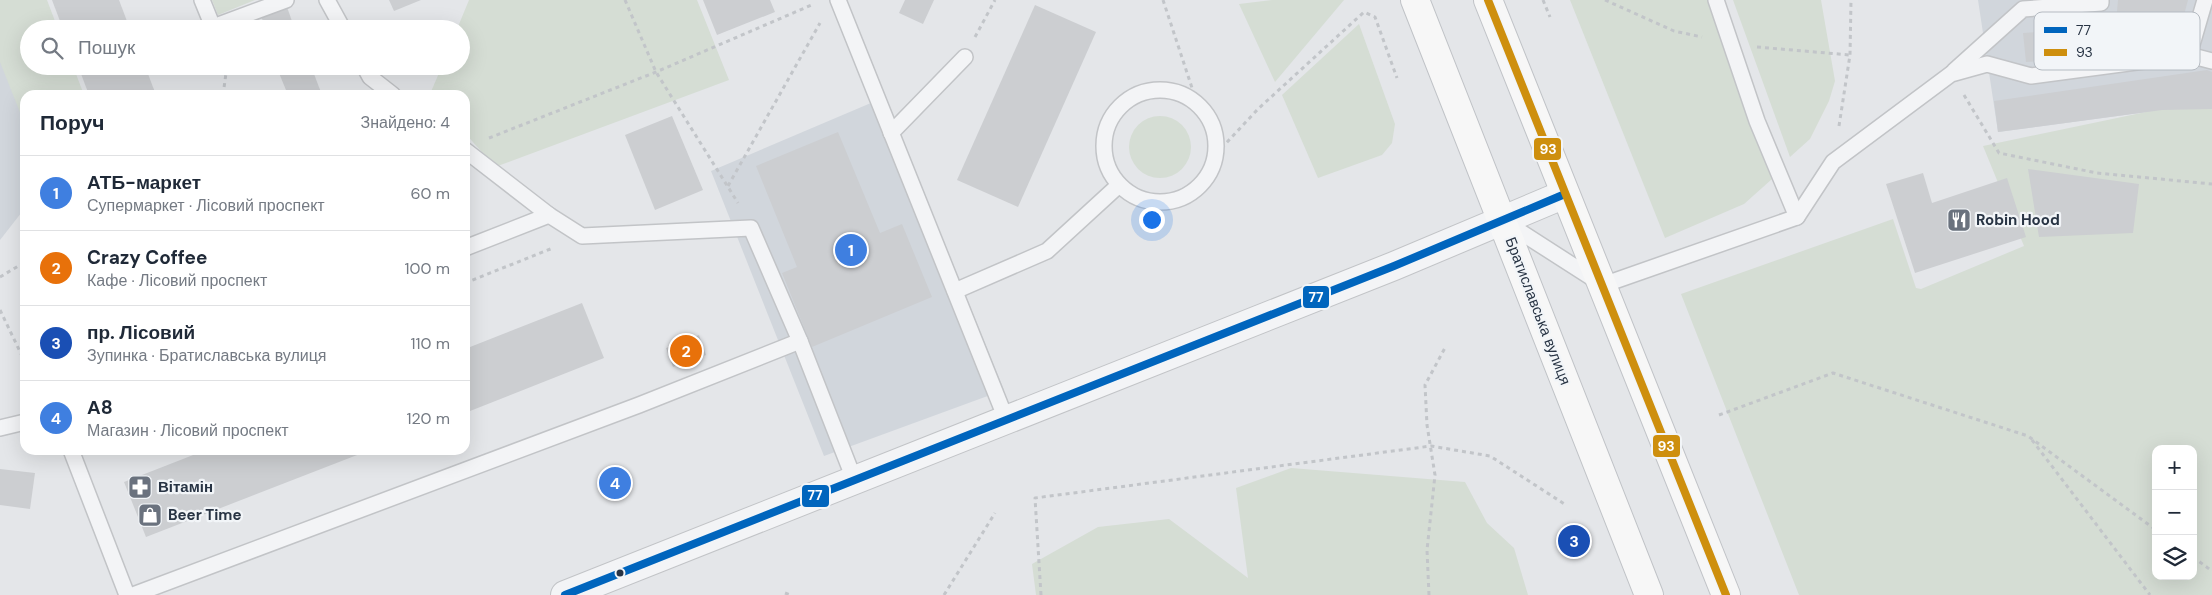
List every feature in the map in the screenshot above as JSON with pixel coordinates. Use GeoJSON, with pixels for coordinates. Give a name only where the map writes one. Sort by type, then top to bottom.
{"type":"FeatureCollection","features":[{"type":"Feature","properties":{"kind":"main road","name":"Братиславська вулиця"},"geometry":{"type":"LineString","coordinates":[[1415,0],[1649,595]]}},
{"type":"Feature","properties":{"kind":"main road"},"geometry":{"type":"LineString","coordinates":[[1488,0],[1726,595]]}},
{"type":"Feature","properties":{"kind":"street"},"geometry":{"type":"LineString","coordinates":[[565,595],[1394,266],[1565,194]]}},
{"type":"Feature","properties":{"kind":"lane"},"geometry":{"type":"LineString","coordinates":[[202,0],[210,20]]}},
{"type":"Feature","properties":{"kind":"lane"},"geometry":{"type":"LineString","coordinates":[[230,20],[286,0]]}},
{"type":"Feature","properties":{"kind":"lane"},"geometry":{"type":"LineString","coordinates":[[327,0],[338,20]]}},
{"type":"Feature","properties":{"kind":"lane"},"geometry":{"type":"LineString","coordinates":[[838,0],[1006,419]]}},
{"type":"Feature","properties":{"kind":"lane"},"geometry":{"type":"LineString","coordinates":[[1716,0],[1757,121],[1797,216]]}},
{"type":"Feature","properties":{"kind":"lane"},"geometry":{"type":"LineString","coordinates":[[1503,220],[1603,285],[1797,216],[1833,162],[1951,74],[2023,4],[2101,3],[2101,0]]}},
{"type":"Feature","properties":{"kind":"lane"},"geometry":{"type":"LineString","coordinates":[[2200,17],[2205,0]]}},
{"type":"Feature","properties":{"kind":"lane"},"geometry":{"type":"LineString","coordinates":[[891,133],[964,57]]}},
{"type":"Feature","properties":{"kind":"lane"},"geometry":{"type":"LineString","coordinates":[[2200,58],[2212,62]]}},
{"type":"Feature","properties":{"kind":"lane"},"geometry":{"type":"LineString","coordinates":[[1951,74],[1987,64],[2031,76],[2076,70]]}},
{"type":"Feature","properties":{"kind":"lane"},"geometry":{"type":"LineString","coordinates":[[369,75],[387,90]]}},
{"type":"Feature","properties":{"kind":"lane"},"geometry":{"type":"LineString","coordinates":[[1162,90],[1180,94],[1196,103],[1209,118],[1215,135],[1216,154],[1210,171],[1200,186],[1185,197],[1168,202],[1150,202],[1133,196],[1119,185],[1108,169],[1104,141],[1105,132],[1113,115],[1126,101],[1143,93],[1162,90]]}},
{"type":"Feature","properties":{"kind":"lane"},"geometry":{"type":"LineString","coordinates":[[470,154],[549,215],[582,236],[751,228],[800,341],[854,479]]}},
{"type":"Feature","properties":{"kind":"lane"},"geometry":{"type":"LineString","coordinates":[[955,291],[1047,251],[1119,185]]}},
{"type":"Feature","properties":{"kind":"lane"},"geometry":{"type":"LineString","coordinates":[[470,246],[549,215]]}},
{"type":"Feature","properties":{"kind":"lane"},"geometry":{"type":"LineString","coordinates":[[133,595],[639,405],[800,341]]}},
{"type":"Feature","properties":{"kind":"lane"},"geometry":{"type":"LineString","coordinates":[[0,428],[20,423]]}},
{"type":"Feature","properties":{"kind":"lane"},"geometry":{"type":"LineString","coordinates":[[73,455],[127,595]]}},
{"type":"Feature","properties":{"kind":"path"},"geometry":{"type":"LineString","coordinates":[[625,0],[656,72],[728,186],[751,228]]}},
{"type":"Feature","properties":{"kind":"path"},"geometry":{"type":"LineString","coordinates":[[964,57],[995,0]]}},
{"type":"Feature","properties":{"kind":"path"},"geometry":{"type":"LineString","coordinates":[[1163,0],[1196,103]]}},
{"type":"Feature","properties":{"kind":"path"},"geometry":{"type":"LineString","coordinates":[[1543,0],[1550,17]]}},
{"type":"Feature","properties":{"kind":"path"},"geometry":{"type":"LineString","coordinates":[[1833,162],[1850,55],[1851,0]]}},
{"type":"Feature","properties":{"kind":"path"},"geometry":{"type":"LineString","coordinates":[[483,140],[656,72],[815,4]]}},
{"type":"Feature","properties":{"kind":"path"},"geometry":{"type":"LineString","coordinates":[[1216,154],[1258,109],[1364,12],[1375,17],[1397,78]]}},
{"type":"Feature","properties":{"kind":"path"},"geometry":{"type":"LineString","coordinates":[[728,186],[823,17]]}},
{"type":"Feature","properties":{"kind":"path"},"geometry":{"type":"LineString","coordinates":[[1951,74],[1999,153],[2097,173],[2212,184]]}},
{"type":"Feature","properties":{"kind":"path"},"geometry":{"type":"LineString","coordinates":[[224,90],[226,75]]}},
{"type":"Feature","properties":{"kind":"path"},"geometry":{"type":"LineString","coordinates":[[470,280],[582,236]]}},
{"type":"Feature","properties":{"kind":"path"},"geometry":{"type":"LineString","coordinates":[[0,277],[20,265]]}},
{"type":"Feature","properties":{"kind":"path"},"geometry":{"type":"LineString","coordinates":[[0,310],[20,352]]}},
{"type":"Feature","properties":{"kind":"path"},"geometry":{"type":"LineString","coordinates":[[1429,595],[1427,550],[1435,475],[1427,425],[1425,386],[1446,346]]}},
{"type":"Feature","properties":{"kind":"path"},"geometry":{"type":"LineString","coordinates":[[1719,415],[1833,373],[2028,436],[2152,527]]}},
{"type":"Feature","properties":{"kind":"path"},"geometry":{"type":"LineString","coordinates":[[2028,436],[2150,595]]}},
{"type":"Feature","properties":{"kind":"path"},"geometry":{"type":"LineString","coordinates":[[1041,595],[1035,498],[1431,446],[1490,456],[1566,505]]}},
{"type":"Feature","properties":{"kind":"path"},"geometry":{"type":"LineString","coordinates":[[944,595],[995,513]]}},
{"type":"Feature","properties":{"kind":"path"},"geometry":{"type":"LineString","coordinates":[[2197,560],[2212,571]]}},
{"type":"Feature","properties":{"kind":"path"},"geometry":{"type":"LineString","coordinates":[[785,593],[790,595]]}},
{"type":"Feature","properties":{"kind":"shaded area"},"geometry":{"type":"Polygon","coordinates":[[[0,0],[47,0],[55,20],[20,20],[20,75],[76,75],[82,90],[20,90],[20,112],[0,62],[0,0]]]}},
{"type":"Feature","properties":{"kind":"shaded area"},"geometry":{"type":"Polygon","coordinates":[[[212,0],[255,0],[218,15],[212,0]]]}},
{"type":"Feature","properties":{"kind":"shaded area"},"geometry":{"type":"Polygon","coordinates":[[[469,0],[697,0],[729,80],[495,167],[470,139],[470,90],[432,90],[438,75],[470,75],[470,20],[461,20],[469,0]]]}},
{"type":"Feature","properties":{"kind":"shaded area"},"geometry":{"type":"Polygon","coordinates":[[[1272,0],[1344,0],[1275,82],[1239,4],[1272,0]]]}},
{"type":"Feature","properties":{"kind":"shaded area"},"geometry":{"type":"Polygon","coordinates":[[[1570,0],[1709,0],[1772,179],[1744,204],[1665,238],[1570,0]]]}},
{"type":"Feature","properties":{"kind":"shaded area"},"geometry":{"type":"Polygon","coordinates":[[[1733,0],[1821,0],[1835,81],[1829,101],[1810,139],[1790,157],[1733,0]]]}},
{"type":"Feature","properties":{"kind":"shaded area"},"geometry":{"type":"Polygon","coordinates":[[[1978,0],[2212,0],[2212,109],[2162,110],[1998,132],[1978,0]]]}},
{"type":"Feature","properties":{"kind":"shaded area"},"geometry":{"type":"Polygon","coordinates":[[[0,24],[23,90],[20,90],[20,214],[0,240],[0,24]]]}},
{"type":"Feature","properties":{"kind":"shaded area"},"geometry":{"type":"Polygon","coordinates":[[[1359,24],[1395,124],[1392,143],[1382,155],[1318,178],[1282,95],[1359,24]]]}},
{"type":"Feature","properties":{"kind":"shaded area"},"geometry":{"type":"Polygon","coordinates":[[[885,97],[1004,390],[824,456],[711,171],[885,97]]]}},
{"type":"Feature","properties":{"kind":"shaded area"},"geometry":{"type":"Polygon","coordinates":[[[2208,99],[2212,100],[2212,595],[1799,595],[1681,294],[1893,219],[1916,288],[1921,289],[2024,246],[1983,146],[2208,99]]]}},
{"type":"Feature","properties":{"kind":"shaded area"},"geometry":{"type":"Polygon","coordinates":[[[1160,116],[1172,118],[1182,125],[1189,135],[1191,147],[1189,159],[1182,169],[1172,176],[1160,178],[1148,176],[1138,169],[1131,159],[1129,147],[1131,135],[1138,125],[1148,118],[1160,116]]]}},
{"type":"Feature","properties":{"kind":"shaded area"},"geometry":{"type":"Polygon","coordinates":[[[1291,468],[1465,482],[1487,523],[1514,548],[1528,595],[1036,595],[1032,564],[1098,527],[1169,519],[1248,578],[1236,488],[1291,468]]]}},
{"type":"Feature","properties":{"kind":"building"},"geometry":{"type":"Polygon","coordinates":[[[52,0],[119,0],[127,20],[60,20],[52,0]]]}},
{"type":"Feature","properties":{"kind":"building"},"geometry":{"type":"Polygon","coordinates":[[[389,0],[421,0],[394,11],[389,0]]]}},
{"type":"Feature","properties":{"kind":"building"},"geometry":{"type":"Polygon","coordinates":[[[703,0],[770,0],[775,12],[717,35],[703,0]]]}},
{"type":"Feature","properties":{"kind":"building"},"geometry":{"type":"Polygon","coordinates":[[[905,0],[934,0],[923,24],[899,13],[905,0]]]}},
{"type":"Feature","properties":{"kind":"building"},"geometry":{"type":"Polygon","coordinates":[[[2118,0],[2188,0],[2185,12],[2117,12],[2118,0]]]}},
{"type":"Feature","properties":{"kind":"building"},"geometry":{"type":"Polygon","coordinates":[[[1035,5],[1096,32],[1018,207],[957,180],[1035,5]]]}},
{"type":"Feature","properties":{"kind":"building"},"geometry":{"type":"Polygon","coordinates":[[[287,7],[292,20],[263,20],[261,16],[287,7]]]}},
{"type":"Feature","properties":{"kind":"building"},"geometry":{"type":"Polygon","coordinates":[[[2034,32],[2034,61],[2026,62],[2023,33],[2034,32]]]}},
{"type":"Feature","properties":{"kind":"building"},"geometry":{"type":"Polygon","coordinates":[[[2207,70],[2212,72],[2212,109],[2162,110],[1998,132],[1994,101],[2207,70]]]}},
{"type":"Feature","properties":{"kind":"building"},"geometry":{"type":"Polygon","coordinates":[[[81,75],[148,75],[154,90],[87,90],[81,75]]]}},
{"type":"Feature","properties":{"kind":"building"},"geometry":{"type":"Polygon","coordinates":[[[280,75],[314,75],[320,90],[286,90],[280,75]]]}},
{"type":"Feature","properties":{"kind":"building"},"geometry":{"type":"Polygon","coordinates":[[[672,116],[703,190],[655,210],[625,135],[672,116]]]}},
{"type":"Feature","properties":{"kind":"building"},"geometry":{"type":"Polygon","coordinates":[[[838,132],[880,233],[902,224],[932,297],[812,347],[782,273],[797,267],[756,166],[838,132]]]}},
{"type":"Feature","properties":{"kind":"building"},"geometry":{"type":"Polygon","coordinates":[[[2028,169],[2139,184],[2133,233],[2039,237],[2028,169]]]}},
{"type":"Feature","properties":{"kind":"building","name":"Robin Hood"},"geometry":{"type":"Polygon","coordinates":[[[1923,173],[1932,203],[2007,178],[2026,237],[1915,273],[1886,184],[1923,173]]]}},
{"type":"Feature","properties":{"kind":"building"},"geometry":{"type":"Polygon","coordinates":[[[582,303],[604,358],[470,411],[470,347],[582,303]]]}},
{"type":"Feature","properties":{"kind":"building"},"geometry":{"type":"Polygon","coordinates":[[[699,335],[706,355],[673,367],[666,348],[699,335]]]}},
{"type":"Feature","properties":{"kind":"building"},"geometry":{"type":"Polygon","coordinates":[[[193,455],[357,455],[146,537],[124,482],[193,455]]]}},
{"type":"Feature","properties":{"kind":"building"},"geometry":{"type":"Polygon","coordinates":[[[0,469],[35,473],[30,509],[0,505],[0,469]]]}},
{"type":"Feature","properties":{"kind":"transit line","name":"93"},"geometry":{"type":"LineString","coordinates":[[1488,0],[1726,595]]}},
{"type":"Feature","properties":{"kind":"transit line","name":"77"},"geometry":{"type":"LineString","coordinates":[[565,595],[1394,266],[1565,194]]}},
{"type":"Feature","properties":{"kind":"place","name":"Robin Hood"},"geometry":{"type":"Point","coordinates":[1959,220]}},
{"type":"Feature","properties":{"kind":"place","name":"АТБ-маркет"},"geometry":{"type":"Point","coordinates":[851,250]}},
{"type":"Feature","properties":{"kind":"place","name":"Crazy Coffee"},"geometry":{"type":"Point","coordinates":[686,351]}},
{"type":"Feature","properties":{"kind":"place","name":"А8"},"geometry":{"type":"Point","coordinates":[615,483]}},
{"type":"Feature","properties":{"kind":"place","name":"Вітамін"},"geometry":{"type":"Point","coordinates":[140,487]}},
{"type":"Feature","properties":{"kind":"place","name":"Beer Time"},"geometry":{"type":"Point","coordinates":[150,515]}},
{"type":"Feature","properties":{"kind":"place","name":"пр. Лісовий"},"geometry":{"type":"Point","coordinates":[1574,541]}}]}
